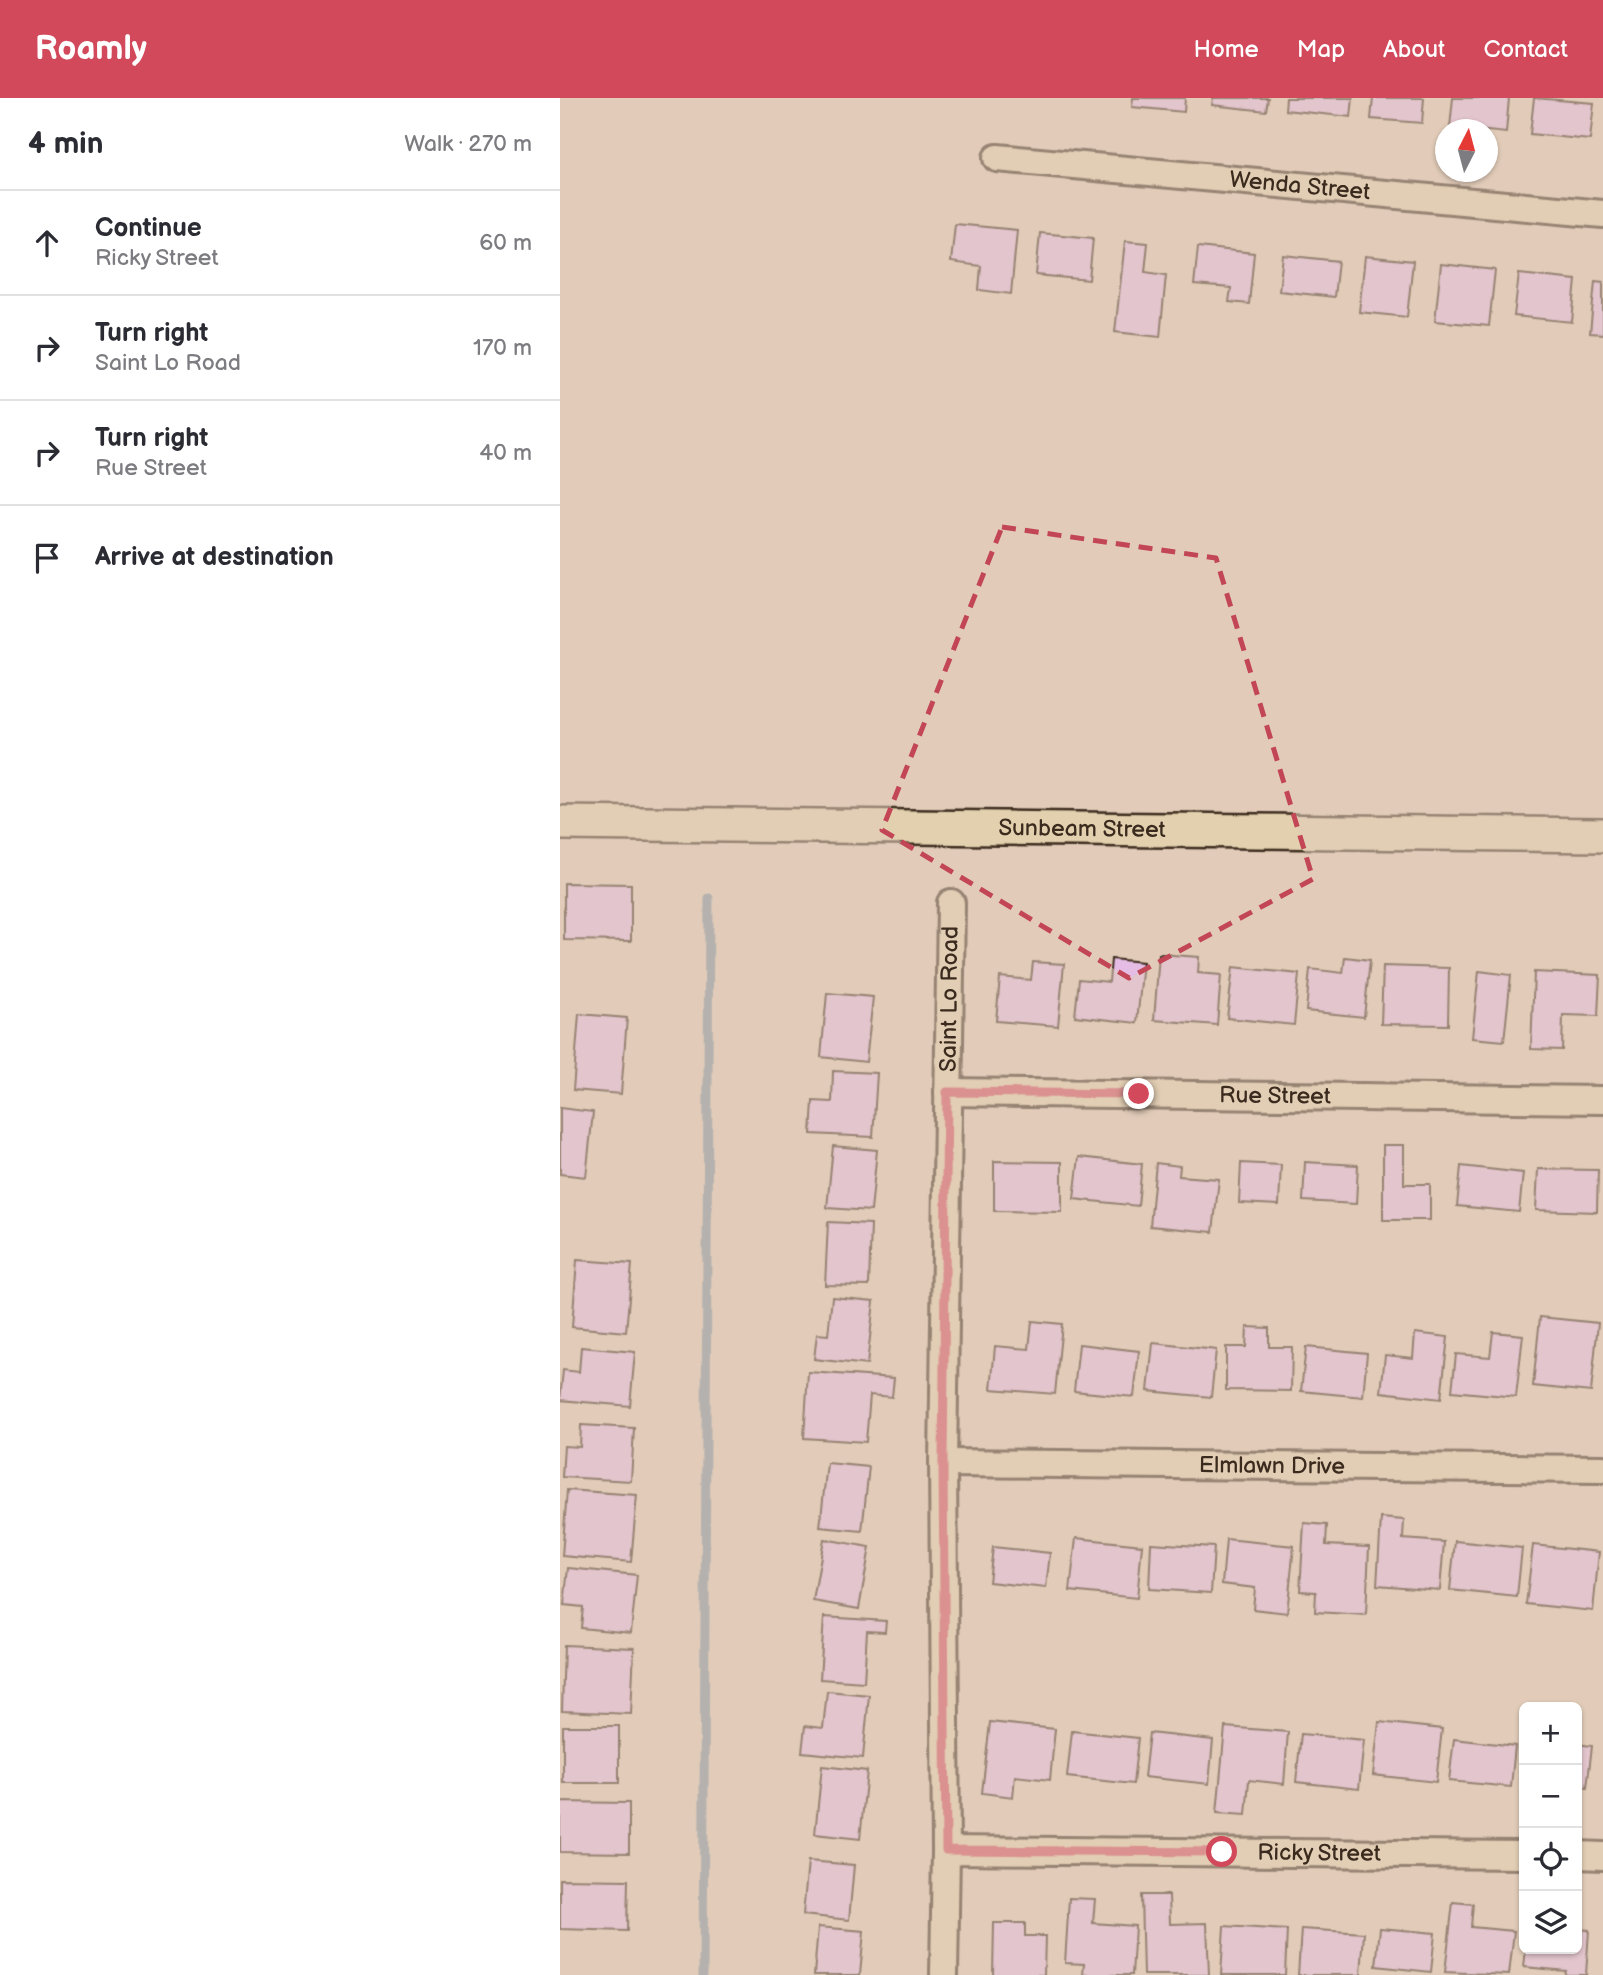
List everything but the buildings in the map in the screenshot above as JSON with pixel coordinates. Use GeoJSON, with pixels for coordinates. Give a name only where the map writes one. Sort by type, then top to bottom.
{"type":"FeatureCollection","features":[{"type":"Feature","properties":{"kind":"street","name":"Wenda Street"},"geometry":{"type":"LineString","coordinates":[[998,158],[1603,214]]}},
{"type":"Feature","properties":{"kind":"street","name":"Sunbeam Street"},"geometry":{"type":"LineString","coordinates":[[560,823],[1603,835]]}},
{"type":"Feature","properties":{"kind":"street","name":"Saint Lo Road"},"geometry":{"type":"LineString","coordinates":[[944,1975],[946,1850],[943,1462],[951,903]]}},
{"type":"Feature","properties":{"kind":"street","name":"Rue Street"},"geometry":{"type":"LineString","coordinates":[[947,1092],[1603,1100]]}},
{"type":"Feature","properties":{"kind":"street","name":"Elmlawn Drive"},"geometry":{"type":"LineString","coordinates":[[943,1462],[1603,1469]]}},
{"type":"Feature","properties":{"kind":"street","name":"Ricky Street"},"geometry":{"type":"LineString","coordinates":[[946,1850],[1519,1855]]}},
{"type":"Feature","properties":{"kind":"street"},"geometry":{"type":"LineString","coordinates":[[1582,1856],[1603,1856]]}},
{"type":"Feature","properties":{"kind":"highlighted area"},"geometry":{"type":"Polygon","coordinates":[[[1002,527],[1216,558],[1313,879],[1129,978],[882,830],[1002,527]]]}},
{"type":"Feature","properties":{"kind":"waterway"},"geometry":{"type":"LineString","coordinates":[[703,1975],[709,898]]}},
{"type":"Feature","properties":{"kind":"route"},"geometry":{"type":"LineString","coordinates":[[1139,1094],[947,1092],[943,1462],[946,1850],[1222,1852]]}}]}
